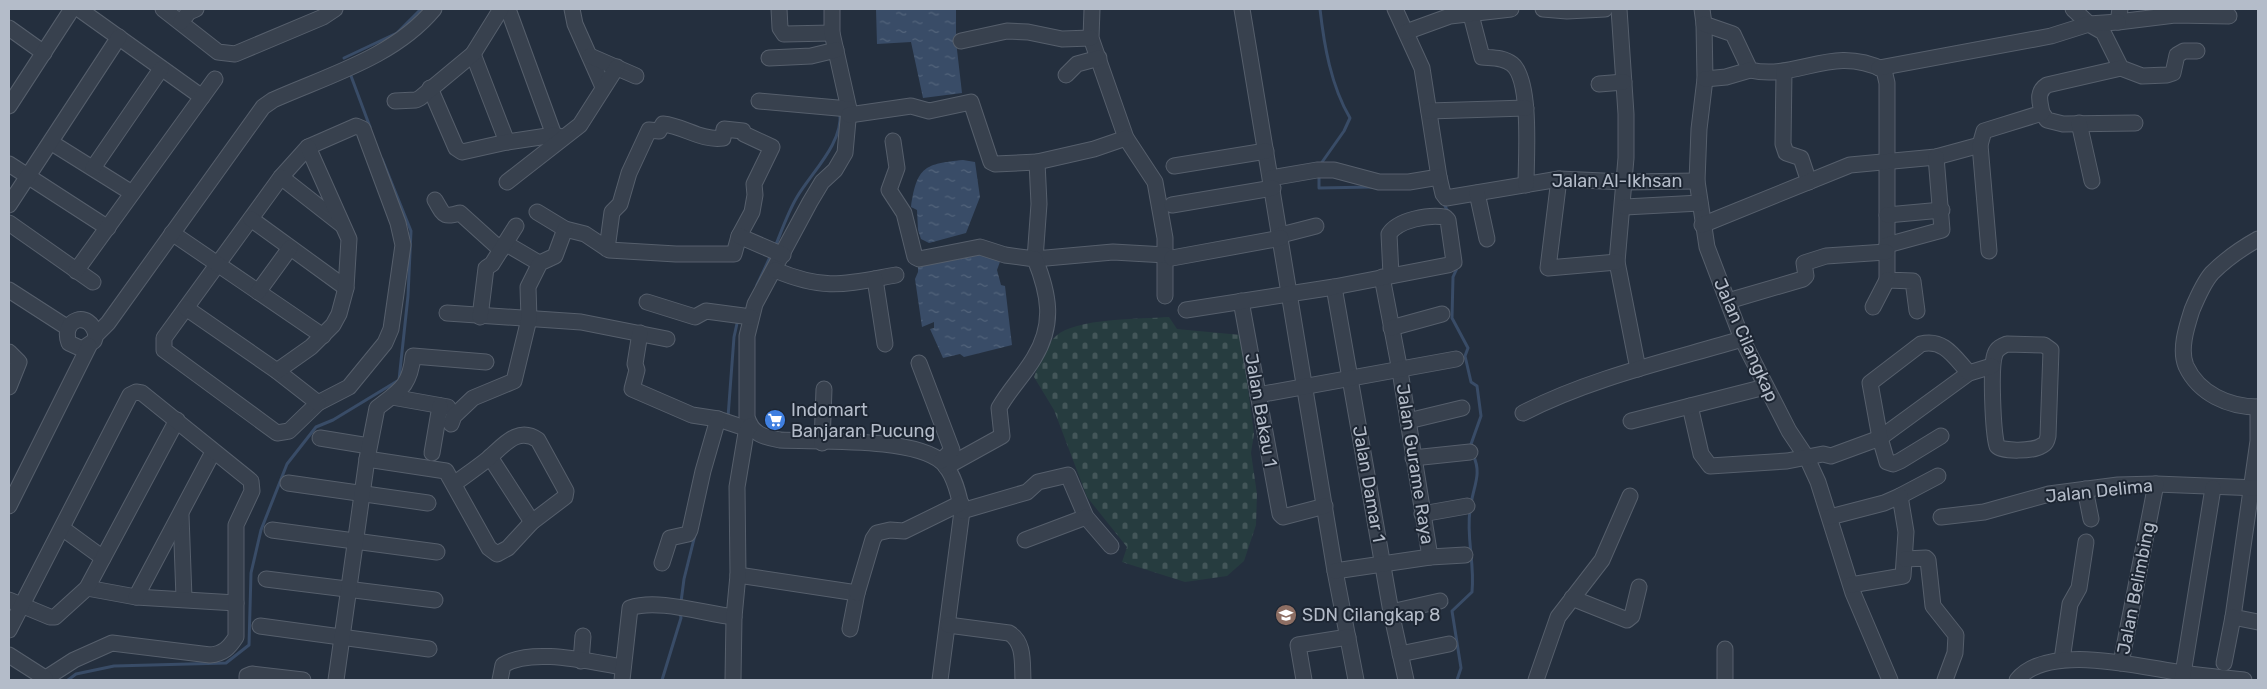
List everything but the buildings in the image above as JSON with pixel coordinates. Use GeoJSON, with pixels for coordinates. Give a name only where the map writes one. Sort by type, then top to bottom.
{"type":"FeatureCollection","features":[{"type":"Feature","properties":{"kind":"street"},"geometry":{"type":"LineString","coordinates":[[9,106],[72,9]]}},
{"type":"Feature","properties":{"kind":"street"},"geometry":{"type":"LineString","coordinates":[[79,9],[202,97]]}},
{"type":"Feature","properties":{"kind":"street"},"geometry":{"type":"LineString","coordinates":[[163,9],[189,13],[218,52],[228,55],[235,54],[326,11]]}},
{"type":"Feature","properties":{"kind":"street"},"geometry":{"type":"LineString","coordinates":[[9,506],[93,340],[94,327],[88,321],[80,319],[73,322],[68,328],[67,336],[69,343],[82,349],[93,340],[108,323],[263,107],[273,100],[395,44],[420,26],[434,9]]}},
{"type":"Feature","properties":{"kind":"street"},"geometry":{"type":"LineString","coordinates":[[395,101],[416,100],[473,54],[501,9]]}},
{"type":"Feature","properties":{"kind":"street"},"geometry":{"type":"LineString","coordinates":[[508,9],[558,136]]}},
{"type":"Feature","properties":{"kind":"street"},"geometry":{"type":"LineString","coordinates":[[572,9],[575,24],[604,87]]}},
{"type":"Feature","properties":{"kind":"street"},"geometry":{"type":"LineString","coordinates":[[780,9],[781,32],[828,33]]}},
{"type":"Feature","properties":{"kind":"street"},"geometry":{"type":"LineString","coordinates":[[743,316],[756,304],[822,182],[841,162],[845,153],[844,110],[828,33],[832,9]]}},
{"type":"Feature","properties":{"kind":"street"},"geometry":{"type":"LineString","coordinates":[[1092,9],[1091,38],[1126,138],[1154,182],[1162,214],[1169,257],[1164,270],[1165,296]]}},
{"type":"Feature","properties":{"kind":"street"},"geometry":{"type":"LineString","coordinates":[[1242,9],[1335,571],[1356,680]]}},
{"type":"Feature","properties":{"kind":"street"},"geometry":{"type":"LineString","coordinates":[[1172,205],[1272,183],[1319,170],[1341,171],[1379,182],[1409,182],[1439,177],[1422,68],[1395,9]]}},
{"type":"Feature","properties":{"kind":"street"},"geometry":{"type":"LineString","coordinates":[[1406,32],[1431,21],[1450,16],[1511,9]]}},
{"type":"Feature","properties":{"kind":"street"},"geometry":{"type":"LineString","coordinates":[[1543,9],[1567,11],[1605,9]]}},
{"type":"Feature","properties":{"kind":"street"},"geometry":{"type":"LineString","coordinates":[[1619,9],[1626,114],[1625,182],[1617,262],[1638,369]]}},
{"type":"Feature","properties":{"kind":"street","name":"Jalan Cilangkap"},"geometry":{"type":"LineString","coordinates":[[1702,9],[1705,79],[1699,129],[1697,181],[1702,225],[1707,247],[1742,340],[1789,431],[1807,458],[1830,517],[1851,585],[1890,680]]}},
{"type":"Feature","properties":{"kind":"street"},"geometry":{"type":"LineString","coordinates":[[2073,9],[2089,24],[2103,32],[2121,68]]}},
{"type":"Feature","properties":{"kind":"street"},"geometry":{"type":"LineString","coordinates":[[1471,15],[1482,57],[1505,60],[1517,69],[1526,108],[1526,185]]}},
{"type":"Feature","properties":{"kind":"street"},"geometry":{"type":"LineString","coordinates":[[1705,79],[1726,77],[1750,70],[1767,73],[1784,71],[1840,59],[1880,68],[2051,36],[2119,15],[2230,16]]}},
{"type":"Feature","properties":{"kind":"street"},"geometry":{"type":"LineString","coordinates":[[1704,24],[1733,34],[1750,70]]}},
{"type":"Feature","properties":{"kind":"street"},"geometry":{"type":"LineString","coordinates":[[9,28],[44,53]]}},
{"type":"Feature","properties":{"kind":"street"},"geometry":{"type":"LineString","coordinates":[[961,41],[1007,31],[1028,32],[1062,38],[1091,38]]}},
{"type":"Feature","properties":{"kind":"street"},"geometry":{"type":"LineString","coordinates":[[9,205],[52,143],[119,37]]}},
{"type":"Feature","properties":{"kind":"street"},"geometry":{"type":"LineString","coordinates":[[2135,123],[2054,123],[2047,120],[2042,113],[2040,91],[2047,85],[2121,68],[2142,76],[2167,75],[2173,73],[2177,55],[2184,51],[2197,51]]}},
{"type":"Feature","properties":{"kind":"street"},"geometry":{"type":"LineString","coordinates":[[769,58],[811,56],[832,52]]}},
{"type":"Feature","properties":{"kind":"street"},"geometry":{"type":"LineString","coordinates":[[473,54],[507,142]]}},
{"type":"Feature","properties":{"kind":"street"},"geometry":{"type":"LineString","coordinates":[[590,56],[636,76]]}},
{"type":"Feature","properties":{"kind":"street"},"geometry":{"type":"LineString","coordinates":[[1066,74],[1077,64],[1099,58]]}},
{"type":"Feature","properties":{"kind":"street"},"geometry":{"type":"LineString","coordinates":[[507,182],[558,136],[580,125],[617,68]]}},
{"type":"Feature","properties":{"kind":"street"},"geometry":{"type":"LineString","coordinates":[[1873,307],[1887,280],[1886,75],[1880,68]]}},
{"type":"Feature","properties":{"kind":"street"},"geometry":{"type":"LineString","coordinates":[[93,168],[161,69]]}},
{"type":"Feature","properties":{"kind":"street"},"geometry":{"type":"LineString","coordinates":[[1784,71],[1783,144],[1786,153],[1800,158],[1809,182]]}},
{"type":"Feature","properties":{"kind":"street"},"geometry":{"type":"LineString","coordinates":[[76,271],[215,79]]}},
{"type":"Feature","properties":{"kind":"street"},"geometry":{"type":"LineString","coordinates":[[1599,84],[1624,82]]}},
{"type":"Feature","properties":{"kind":"street"},"geometry":{"type":"LineString","coordinates":[[430,88],[456,148],[462,152],[507,142],[558,136]]}},
{"type":"Feature","properties":{"kind":"street"},"geometry":{"type":"LineString","coordinates":[[759,101],[844,110],[911,106],[929,111],[971,102],[991,162],[995,164],[1037,162],[1094,149],[1126,138]]}},
{"type":"Feature","properties":{"kind":"street"},"geometry":{"type":"LineString","coordinates":[[1429,111],[1526,108]]}},
{"type":"Feature","properties":{"kind":"street"},"geometry":{"type":"LineString","coordinates":[[1989,251],[1980,145],[1982,134],[1986,129],[2042,113]]}},
{"type":"Feature","properties":{"kind":"street"},"geometry":{"type":"LineString","coordinates":[[2079,123],[2092,180]]}},
{"type":"Feature","properties":{"kind":"street"},"geometry":{"type":"LineString","coordinates":[[538,212],[565,229],[584,234],[607,249],[676,254],[734,254],[739,236],[752,212],[755,195],[754,184],[772,147],[744,134],[743,131],[724,129],[723,138],[713,139],[663,124],[659,130],[649,130],[629,173],[620,204],[612,212],[607,249]]}},
{"type":"Feature","properties":{"kind":"street"},"geometry":{"type":"LineString","coordinates":[[359,126],[398,223],[403,244],[389,336],[349,387],[318,403],[289,431],[277,433],[164,350],[164,338],[281,177],[308,147],[359,126]]}},
{"type":"Feature","properties":{"kind":"street"},"geometry":{"type":"LineString","coordinates":[[893,141],[897,168],[889,190],[904,214],[915,257],[919,259],[980,247],[1006,256],[1035,259],[1113,252],[1169,257],[1281,236],[1316,226]]}},
{"type":"Feature","properties":{"kind":"street"},"geometry":{"type":"LineString","coordinates":[[52,143],[132,193]]}},
{"type":"Feature","properties":{"kind":"street"},"geometry":{"type":"LineString","coordinates":[[1702,225],[1850,165],[1936,157],[1980,145]]}},
{"type":"Feature","properties":{"kind":"street"},"geometry":{"type":"LineString","coordinates":[[277,370],[324,336],[340,314],[346,288],[350,250],[349,239],[308,147]]}},
{"type":"Feature","properties":{"kind":"street"},"geometry":{"type":"LineString","coordinates":[[1174,166],[1266,151]]}},
{"type":"Feature","properties":{"kind":"street"},"geometry":{"type":"LineString","coordinates":[[1728,301],[1803,279],[1806,276],[1804,263],[1826,256],[1887,249],[1938,233],[1943,226],[1936,157]]}},
{"type":"Feature","properties":{"kind":"street"},"geometry":{"type":"LineString","coordinates":[[943,464],[1002,436],[1000,408],[1035,357],[1045,333],[1049,302],[1046,285],[1035,259],[1039,204],[1037,162]]}},
{"type":"Feature","properties":{"kind":"street"},"geometry":{"type":"LineString","coordinates":[[9,164],[108,228]]}},
{"type":"Feature","properties":{"kind":"street"},"geometry":{"type":"LineString","coordinates":[[281,177],[342,225]]}},
{"type":"Feature","properties":{"kind":"street","name":"Jalan Al-Ikhsan"},"geometry":{"type":"LineString","coordinates":[[1439,177],[1443,194],[1446,198],[1559,179],[1625,182],[1697,181]]}},
{"type":"Feature","properties":{"kind":"street"},"geometry":{"type":"LineString","coordinates":[[1559,179],[1548,268],[1617,262]]}},
{"type":"Feature","properties":{"kind":"street"},"geometry":{"type":"LineString","coordinates":[[1477,193],[1487,239]]}},
{"type":"Feature","properties":{"kind":"street"},"geometry":{"type":"LineString","coordinates":[[435,200],[445,215],[449,216],[460,213],[503,246],[539,264]]}},
{"type":"Feature","properties":{"kind":"street"},"geometry":{"type":"LineString","coordinates":[[1624,206],[1700,203]]}},
{"type":"Feature","properties":{"kind":"street"},"geometry":{"type":"LineString","coordinates":[[1887,215],[1942,210]]}},
{"type":"Feature","properties":{"kind":"street","name":"Jalan Gurame Raya"},"geometry":{"type":"LineString","coordinates":[[1387,276],[1454,262],[1448,220],[1445,217],[1410,221],[1392,229],[1389,234],[1387,276],[1391,328],[1400,371],[1430,557]]}},
{"type":"Feature","properties":{"kind":"street"},"geometry":{"type":"LineString","coordinates":[[250,219],[346,288]]}},
{"type":"Feature","properties":{"kind":"street"},"geometry":{"type":"LineString","coordinates":[[9,223],[93,282]]}},
{"type":"Feature","properties":{"kind":"street"},"geometry":{"type":"LineString","coordinates":[[480,317],[485,272],[516,226]]}},
{"type":"Feature","properties":{"kind":"street"},"geometry":{"type":"LineString","coordinates":[[451,424],[454,416],[473,398],[514,381],[529,319],[528,287],[539,264],[555,256],[565,229]]}},
{"type":"Feature","properties":{"kind":"street"},"geometry":{"type":"LineString","coordinates":[[172,233],[324,336]]}},
{"type":"Feature","properties":{"kind":"street"},"geometry":{"type":"LineString","coordinates":[[739,236],[783,255]]}},
{"type":"Feature","properties":{"kind":"street"},"geometry":{"type":"LineString","coordinates":[[2224,663],[2254,488],[2258,441],[2258,407],[2240,407],[2222,400],[2202,388],[2186,365],[2183,349],[2188,323],[2196,300],[2212,274],[2243,247],[2258,239]]}},
{"type":"Feature","properties":{"kind":"street"},"geometry":{"type":"LineString","coordinates":[[258,292],[290,248]]}},
{"type":"Feature","properties":{"kind":"street"},"geometry":{"type":"LineString","coordinates":[[775,270],[797,279],[838,285],[896,275]]}},
{"type":"Feature","properties":{"kind":"street"},"geometry":{"type":"LineString","coordinates":[[1186,310],[1290,292],[1334,287],[1387,276]]}},
{"type":"Feature","properties":{"kind":"street"},"geometry":{"type":"LineString","coordinates":[[875,278],[885,344]]}},
{"type":"Feature","properties":{"kind":"street"},"geometry":{"type":"LineString","coordinates":[[1887,280],[1913,281],[1917,311]]}},
{"type":"Feature","properties":{"kind":"street","name":"Jalan Damar 1"},"geometry":{"type":"LineString","coordinates":[[1334,287],[1391,612],[1406,680]]}},
{"type":"Feature","properties":{"kind":"street"},"geometry":{"type":"LineString","coordinates":[[9,290],[68,328]]}},
{"type":"Feature","properties":{"kind":"street","name":"Jalan Bakau 1"},"geometry":{"type":"LineString","coordinates":[[1241,301],[1280,514],[1282,517],[1325,506]]}},
{"type":"Feature","properties":{"kind":"street"},"geometry":{"type":"LineString","coordinates":[[647,302],[695,317],[704,311],[743,316]]}},
{"type":"Feature","properties":{"kind":"street"},"geometry":{"type":"LineString","coordinates":[[186,308],[277,370],[318,403]]}},
{"type":"Feature","properties":{"kind":"street"},"geometry":{"type":"LineString","coordinates":[[446,313],[480,317],[581,322],[666,339]]}},
{"type":"Feature","properties":{"kind":"street"},"geometry":{"type":"LineString","coordinates":[[1391,328],[1442,314]]}},
{"type":"Feature","properties":{"kind":"street"},"geometry":{"type":"LineString","coordinates":[[733,680],[734,618],[738,574],[737,487],[749,428],[746,408],[747,336],[743,316]]}},
{"type":"Feature","properties":{"kind":"street"},"geometry":{"type":"LineString","coordinates":[[640,333],[635,364],[637,370],[632,390],[692,415],[749,428],[763,436],[780,440],[896,445],[924,451],[943,464],[961,507],[948,625],[945,679]]}},
{"type":"Feature","properties":{"kind":"street"},"geometry":{"type":"LineString","coordinates":[[1523,413],[1550,400],[1638,369],[1742,340]]}},
{"type":"Feature","properties":{"kind":"street"},"geometry":{"type":"LineString","coordinates":[[1941,436],[1893,464],[1887,462],[1880,438],[1870,383],[1889,367],[1921,344],[1927,342],[1944,346],[1969,374]]}},
{"type":"Feature","properties":{"kind":"street"},"geometry":{"type":"LineString","coordinates":[[2007,344],[2048,346],[2051,355],[2048,436],[2043,446],[2004,450],[1997,446],[1992,366],[1996,352],[2001,346],[2007,344]]}},
{"type":"Feature","properties":{"kind":"street"},"geometry":{"type":"LineString","coordinates":[[9,352],[19,362],[9,387]]}},
{"type":"Feature","properties":{"kind":"street"},"geometry":{"type":"LineString","coordinates":[[336,680],[368,453],[377,408],[404,388],[412,375],[414,356],[486,362]]}},
{"type":"Feature","properties":{"kind":"street"},"geometry":{"type":"LineString","coordinates":[[1258,395],[1304,385],[1400,371],[1456,359]]}},
{"type":"Feature","properties":{"kind":"street"},"geometry":{"type":"LineString","coordinates":[[919,363],[952,448],[952,452],[943,464]]}},
{"type":"Feature","properties":{"kind":"street"},"geometry":{"type":"LineString","coordinates":[[1690,406],[1701,454],[1710,466],[1787,461],[1823,454],[1831,456],[1848,448],[1880,438],[1969,374],[1992,366]]}},
{"type":"Feature","properties":{"kind":"street"},"geometry":{"type":"LineString","coordinates":[[1631,421],[1765,387]]}},
{"type":"Feature","properties":{"kind":"street"},"geometry":{"type":"LineString","coordinates":[[822,442],[824,389]]}},
{"type":"Feature","properties":{"kind":"street"},"geometry":{"type":"LineString","coordinates":[[9,630],[15,603],[62,528],[130,395],[136,392],[142,393],[251,481],[252,491],[236,524],[236,637],[230,648],[218,654],[112,643],[99,647],[44,679],[9,655]]}},
{"type":"Feature","properties":{"kind":"street"},"geometry":{"type":"LineString","coordinates":[[392,397],[444,406],[432,453]]}},
{"type":"Feature","properties":{"kind":"street"},"geometry":{"type":"LineString","coordinates":[[1408,421],[1462,408]]}},
{"type":"Feature","properties":{"kind":"street"},"geometry":{"type":"LineString","coordinates":[[15,603],[50,617],[55,617],[87,588],[177,420]]}},
{"type":"Feature","properties":{"kind":"street"},"geometry":{"type":"LineString","coordinates":[[662,563],[670,538],[688,534],[690,530],[703,471],[723,421]]}},
{"type":"Feature","properties":{"kind":"street"},"geometry":{"type":"LineString","coordinates":[[320,438],[368,453],[446,470],[489,548],[497,554],[508,548],[532,522],[565,497],[566,491],[538,440],[532,436],[524,435],[512,438],[501,445],[490,457],[454,484]]}},
{"type":"Feature","properties":{"kind":"street"},"geometry":{"type":"LineString","coordinates":[[136,597],[213,452]]}},
{"type":"Feature","properties":{"kind":"street"},"geometry":{"type":"LineString","coordinates":[[1413,458],[1470,452]]}},
{"type":"Feature","properties":{"kind":"street"},"geometry":{"type":"LineString","coordinates":[[490,457],[532,522]]}},
{"type":"Feature","properties":{"kind":"street"},"geometry":{"type":"LineString","coordinates":[[850,629],[857,594],[873,539],[877,533],[890,530],[904,531],[961,507],[1028,492],[1038,482],[1068,475],[1086,517],[1112,546]]}},
{"type":"Feature","properties":{"kind":"street"},"geometry":{"type":"LineString","coordinates":[[1830,517],[1884,503],[1938,476]]}},
{"type":"Feature","properties":{"kind":"street"},"geometry":{"type":"LineString","coordinates":[[288,483],[428,503]]}},
{"type":"Feature","properties":{"kind":"street","name":"Jalan Delima"},"geometry":{"type":"LineString","coordinates":[[1942,518],[1984,512],[2049,494],[2085,489],[2156,484],[2213,488],[2254,488]]}},
{"type":"Feature","properties":{"kind":"street","name":"Jalan Belimbing"},"geometry":{"type":"LineString","coordinates":[[2121,663],[2156,484]]}},
{"type":"Feature","properties":{"kind":"street"},"geometry":{"type":"LineString","coordinates":[[2183,677],[2213,488]]}},
{"type":"Feature","properties":{"kind":"street"},"geometry":{"type":"LineString","coordinates":[[2085,489],[2090,519]]}},
{"type":"Feature","properties":{"kind":"street"},"geometry":{"type":"LineString","coordinates":[[1536,680],[1558,617],[1602,560],[1630,496]]}},
{"type":"Feature","properties":{"kind":"street"},"geometry":{"type":"LineString","coordinates":[[1851,585],[1902,576],[1906,532],[1900,496]]}},
{"type":"Feature","properties":{"kind":"street"},"geometry":{"type":"LineString","coordinates":[[1422,514],[1467,506]]}},
{"type":"Feature","properties":{"kind":"street"},"geometry":{"type":"LineString","coordinates":[[180,516],[184,598]]}},
{"type":"Feature","properties":{"kind":"street"},"geometry":{"type":"LineString","coordinates":[[1025,540],[1086,517]]}},
{"type":"Feature","properties":{"kind":"street"},"geometry":{"type":"LineString","coordinates":[[62,528],[103,558]]}},
{"type":"Feature","properties":{"kind":"street"},"geometry":{"type":"LineString","coordinates":[[272,530],[437,552]]}},
{"type":"Feature","properties":{"kind":"street"},"geometry":{"type":"LineString","coordinates":[[2062,660],[2070,604],[2078,588],[2086,542]]}},
{"type":"Feature","properties":{"kind":"street"},"geometry":{"type":"LineString","coordinates":[[1335,571],[1430,557],[1465,555]]}},
{"type":"Feature","properties":{"kind":"street"},"geometry":{"type":"LineString","coordinates":[[1905,559],[1926,558],[1928,560],[1932,606],[1956,634],[1954,654],[1945,680]]}},
{"type":"Feature","properties":{"kind":"street"},"geometry":{"type":"LineString","coordinates":[[738,574],[857,594]]}},
{"type":"Feature","properties":{"kind":"street"},"geometry":{"type":"LineString","coordinates":[[266,579],[435,600]]}},
{"type":"Feature","properties":{"kind":"street"},"geometry":{"type":"LineString","coordinates":[[87,588],[136,597],[236,602]]}},
{"type":"Feature","properties":{"kind":"street"},"geometry":{"type":"LineString","coordinates":[[1572,598],[1627,620],[1632,616],[1639,588]]}},
{"type":"Feature","properties":{"kind":"street"},"geometry":{"type":"LineString","coordinates":[[1391,612],[1440,600]]}},
{"type":"Feature","properties":{"kind":"street"},"geometry":{"type":"LineString","coordinates":[[500,680],[503,665],[513,659],[546,657],[581,660],[622,674],[630,608],[644,605],[678,608],[734,618]]}},
{"type":"Feature","properties":{"kind":"street"},"geometry":{"type":"LineString","coordinates":[[2233,617],[2258,622]]}},
{"type":"Feature","properties":{"kind":"street"},"geometry":{"type":"LineString","coordinates":[[948,625],[1009,633],[1015,636],[1020,645],[1023,680]]}},
{"type":"Feature","properties":{"kind":"street"},"geometry":{"type":"LineString","coordinates":[[260,626],[429,649]]}},
{"type":"Feature","properties":{"kind":"street"},"geometry":{"type":"LineString","coordinates":[[581,660],[583,636]]}},
{"type":"Feature","properties":{"kind":"street"},"geometry":{"type":"LineString","coordinates":[[1304,680],[1298,645],[1348,637]]}},
{"type":"Feature","properties":{"kind":"street"},"geometry":{"type":"LineString","coordinates":[[1400,654],[1449,644]]}},
{"type":"Feature","properties":{"kind":"street"},"geometry":{"type":"LineString","coordinates":[[1725,649],[1725,680]]}},
{"type":"Feature","properties":{"kind":"street"},"geometry":{"type":"LineString","coordinates":[[2017,680],[2023,673],[2035,665],[2062,660],[2121,663],[2183,677],[2244,680]]}},
{"type":"Feature","properties":{"kind":"street"},"geometry":{"type":"LineString","coordinates":[[247,680],[247,676],[252,674],[303,680]]}},
{"type":"Feature","properties":{"kind":"green space"},"geometry":{"type":"Polygon","coordinates":[[[1169,317],[1177,329],[1241,335],[1254,434],[1251,453],[1257,494],[1256,525],[1244,561],[1227,576],[1185,582],[1122,562],[1127,547],[1087,497],[1054,410],[1034,377],[1049,345],[1056,336],[1065,330],[1109,320],[1169,317]]]}},
{"type":"Feature","properties":{"kind":"water"},"geometry":{"type":"Polygon","coordinates":[[[876,9],[956,9],[956,41],[962,93],[923,98],[911,42],[877,44],[876,9]]]}},
{"type":"Feature","properties":{"kind":"water"},"geometry":{"type":"Polygon","coordinates":[[[963,160],[975,162],[980,197],[966,233],[929,243],[921,239],[918,230],[917,210],[911,207],[916,183],[920,175],[931,166],[963,160]]]}},
{"type":"Feature","properties":{"kind":"water"},"geometry":{"type":"Polygon","coordinates":[[[983,250],[1001,259],[997,270],[1001,285],[1005,286],[1012,345],[964,357],[960,354],[943,358],[930,329],[934,328],[934,322],[922,327],[915,279],[918,272],[918,262],[983,250]]]}},
{"type":"Feature","properties":{"kind":"waterway"},"geometry":{"type":"LineString","coordinates":[[344,58],[397,33],[421,9]]}},
{"type":"Feature","properties":{"kind":"waterway"},"geometry":{"type":"LineString","coordinates":[[1320,9],[1329,65],[1343,106],[1350,118],[1344,131],[1320,165]]}},
{"type":"Feature","properties":{"kind":"waterway"},"geometry":{"type":"LineString","coordinates":[[351,76],[370,127]]}},
{"type":"Feature","properties":{"kind":"waterway"},"geometry":{"type":"LineString","coordinates":[[775,247],[788,215],[803,187],[832,146],[840,124],[840,113]]}},
{"type":"Feature","properties":{"kind":"waterway"},"geometry":{"type":"LineString","coordinates":[[68,680],[76,674],[114,666],[226,663],[249,645],[251,573],[261,530],[287,464],[316,427],[333,420],[399,380],[408,296],[411,231],[382,159]]}},
{"type":"Feature","properties":{"kind":"waterway"},"geometry":{"type":"LineString","coordinates":[[1319,175],[1319,188],[1372,187]]}},
{"type":"Feature","properties":{"kind":"waterway"},"geometry":{"type":"LineString","coordinates":[[1443,202],[1449,214]]}},
{"type":"Feature","properties":{"kind":"waterway"},"geometry":{"type":"LineString","coordinates":[[757,285],[771,255]]}},
{"type":"Feature","properties":{"kind":"waterway"},"geometry":{"type":"LineString","coordinates":[[1458,266],[1453,277],[1452,318],[1468,348],[1465,356],[1471,382],[1477,386],[1481,416],[1470,447]]}},
{"type":"Feature","properties":{"kind":"waterway"},"geometry":{"type":"LineString","coordinates":[[728,417],[734,337],[738,319]]}},
{"type":"Feature","properties":{"kind":"waterway"},"geometry":{"type":"LineString","coordinates":[[1471,504],[1477,473],[1476,461],[1473,455]]}},
{"type":"Feature","properties":{"kind":"waterway"},"geometry":{"type":"LineString","coordinates":[[1457,680],[1461,668],[1452,611],[1472,592],[1473,581],[1469,531],[1470,510]]}},
{"type":"Feature","properties":{"kind":"waterway"},"geometry":{"type":"LineString","coordinates":[[681,602],[684,579],[695,535]]}},
{"type":"Feature","properties":{"kind":"waterway"},"geometry":{"type":"LineString","coordinates":[[662,680],[681,618],[680,611]]}},
{"type":"Feature","properties":{"kind":"place","name":"Indomart Banjaran Pucung"},"geometry":{"type":"Point","coordinates":[775,420]}},
{"type":"Feature","properties":{"kind":"place","name":"SDN Cilangkap 8"},"geometry":{"type":"Point","coordinates":[1286,615]}}]}
